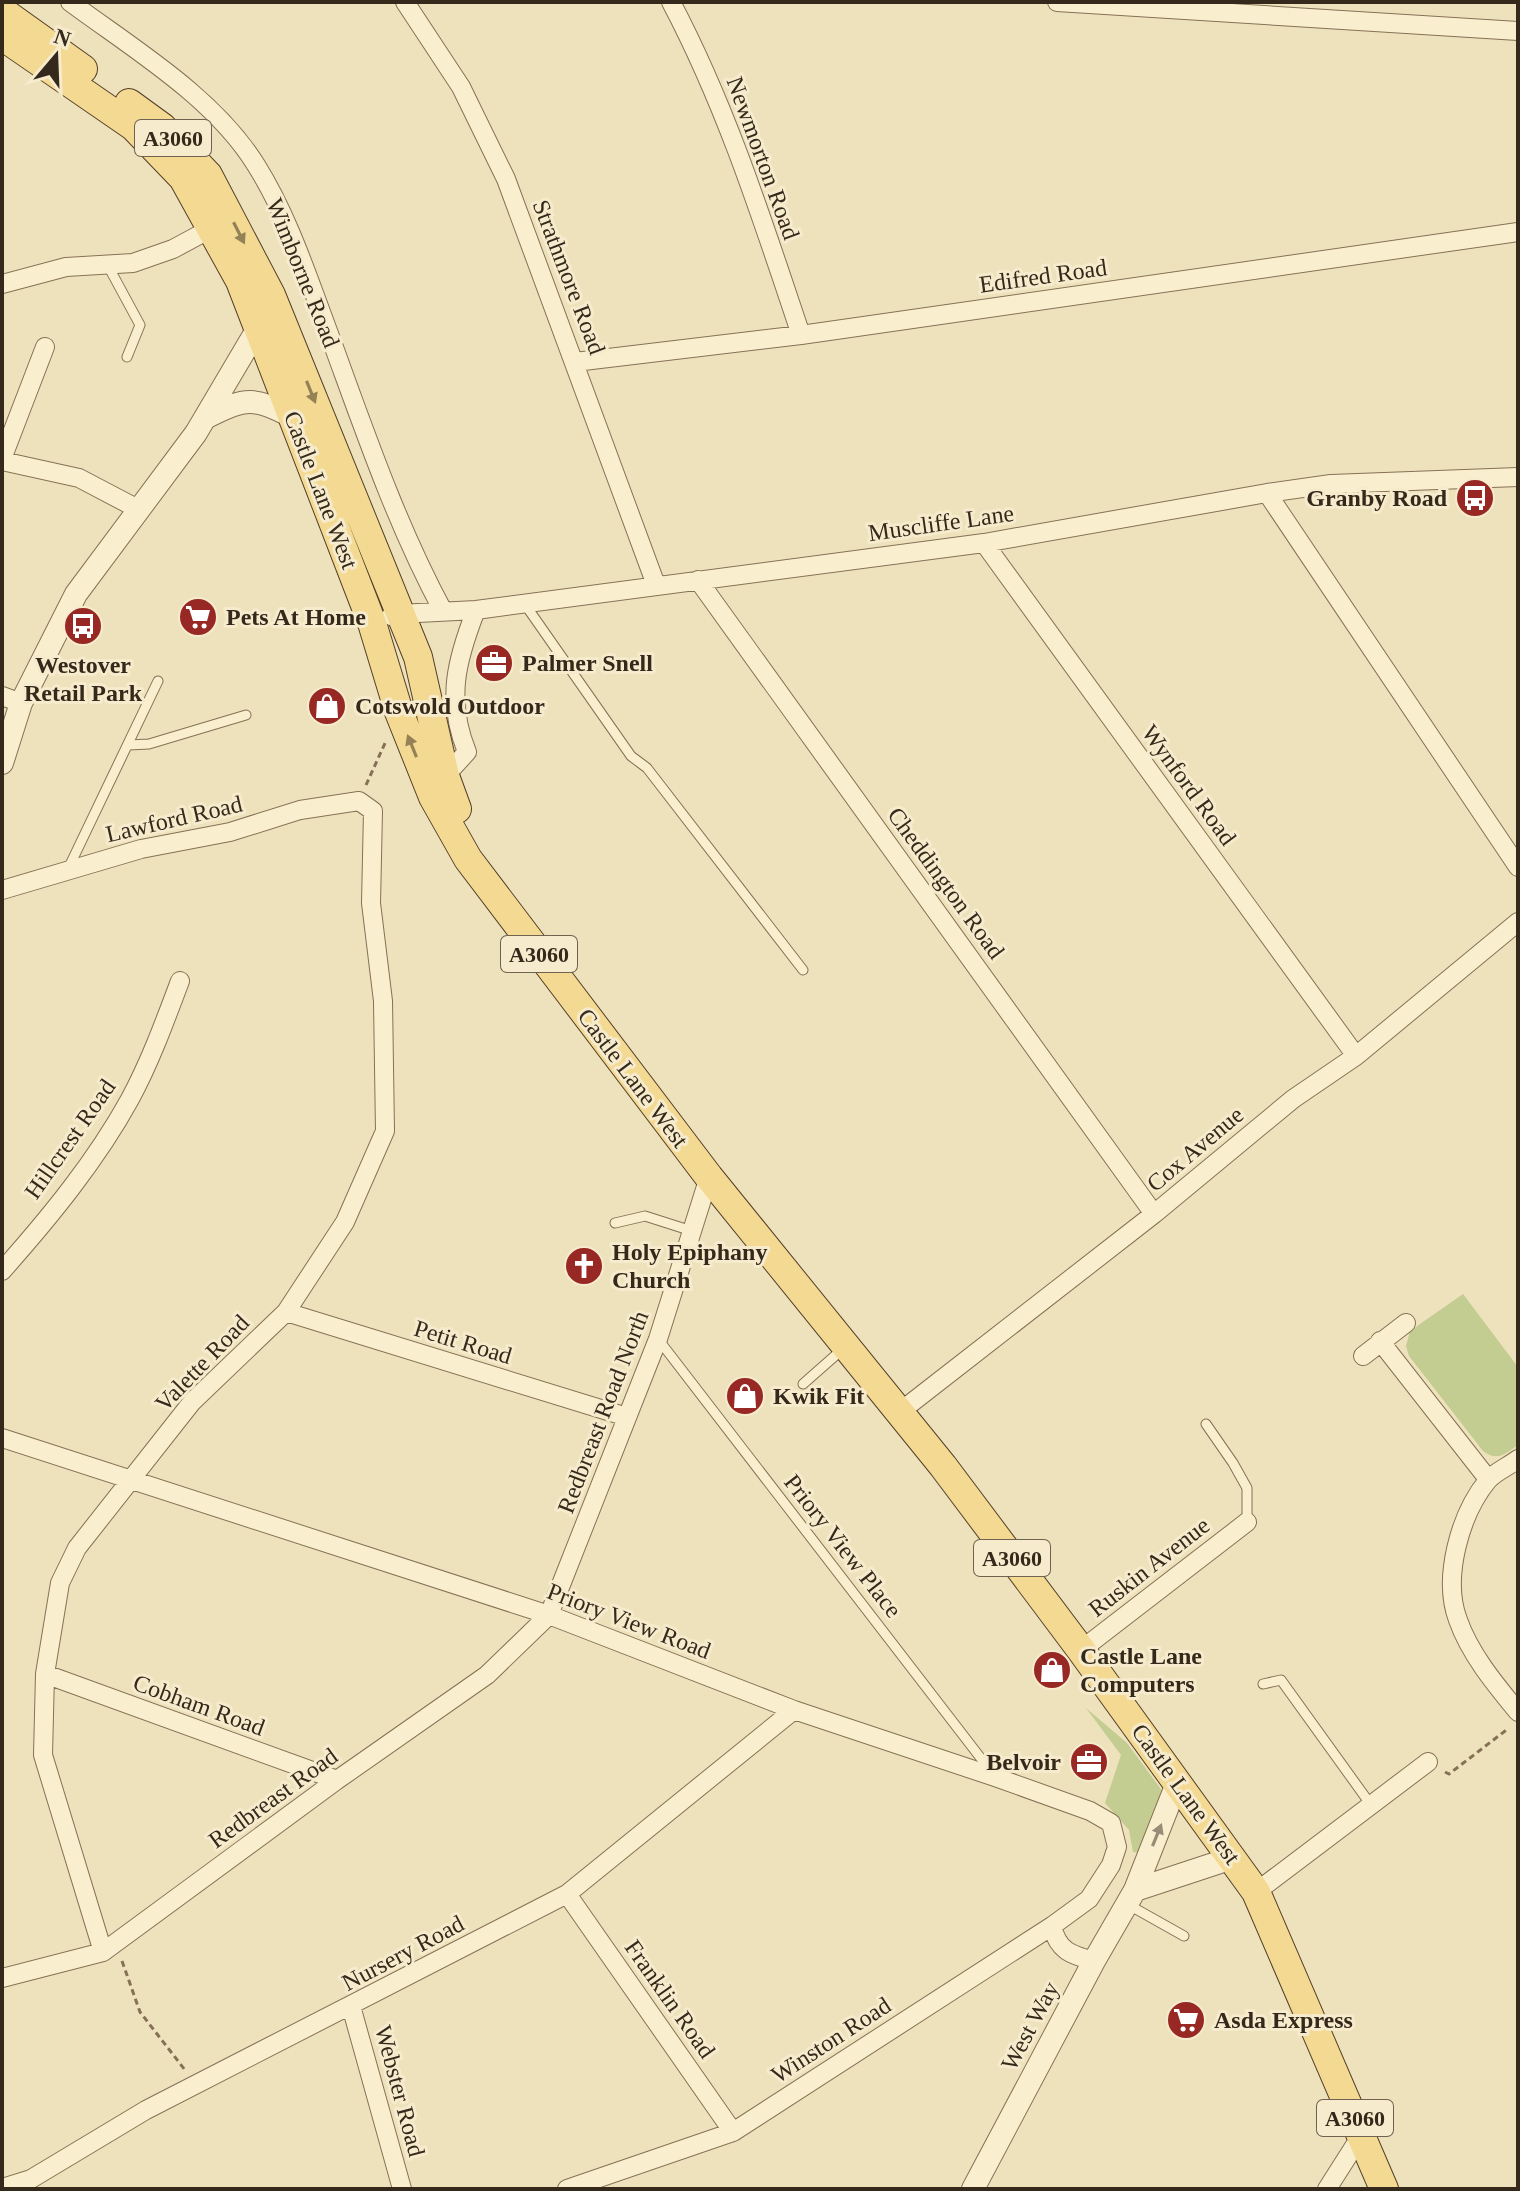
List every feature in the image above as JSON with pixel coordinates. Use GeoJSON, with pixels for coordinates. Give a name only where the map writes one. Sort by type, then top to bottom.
{"type":"FeatureCollection","features":[{"type":"Feature","properties":{"kind":"main road","name":"Wimborne Road"},"geometry":{"type":"LineString","coordinates":[[2,11],[162,127],[208,175],[270,324]]}},
{"type":"Feature","properties":{"kind":"main road","name":"A3060"},"geometry":{"type":"LineString","coordinates":[[2,36],[134,127],[183,178],[240,281],[270,324]]}},
{"type":"Feature","properties":{"kind":"main road","name":"Castle Lane West"},"geometry":{"type":"LineString","coordinates":[[270,324],[293,417],[372,623],[399,712],[433,797],[468,859],[709,1177],[901,1411],[1178,1781],[1256,1892],[1384,2189]]}},
{"type":"Feature","properties":{"kind":"main road","name":"Castle Lane West"},"geometry":{"type":"LineString","coordinates":[[270,324],[418,657],[445,776],[462,820],[709,1177]]}},
{"type":"Feature","properties":{"kind":"street","name":"Wimborne Road"},"geometry":{"type":"LineString","coordinates":[[70,2],[181,85],[225,126],[256,165],[298,249],[414,558],[443,611]]}},
{"type":"Feature","properties":{"kind":"street","name":"Strathmore Road"},"geometry":{"type":"LineString","coordinates":[[405,2],[461,87],[506,179],[656,585]]}},
{"type":"Feature","properties":{"kind":"street","name":"Newmorton Road"},"geometry":{"type":"LineString","coordinates":[[671,2],[698,54],[750,185],[801,335]]}},
{"type":"Feature","properties":{"kind":"street"},"geometry":{"type":"LineString","coordinates":[[1057,2],[1518,31]]}},
{"type":"Feature","properties":{"kind":"street"},"geometry":{"type":"LineString","coordinates":[[2,284],[66,267],[133,263],[173,249],[212,228],[208,175]]}},
{"type":"Feature","properties":{"kind":"street","name":"Edifred Road"},"geometry":{"type":"LineString","coordinates":[[575,362],[801,335],[1518,232]]}},
{"type":"Feature","properties":{"kind":"street"},"geometry":{"type":"LineString","coordinates":[[2,763],[12,700],[76,594],[207,417],[270,324]]}},
{"type":"Feature","properties":{"kind":"street"},"geometry":{"type":"LineString","coordinates":[[45,347],[2,460],[79,478],[140,510]]}},
{"type":"Feature","properties":{"kind":"street"},"geometry":{"type":"LineString","coordinates":[[207,417],[237,402],[262,401],[293,417]]}},
{"type":"Feature","properties":{"kind":"street","name":"Muscliffe Lane"},"geometry":{"type":"LineString","coordinates":[[372,623],[399,614],[476,610],[984,543],[1331,484],[1518,477]]}},
{"type":"Feature","properties":{"kind":"street"},"geometry":{"type":"LineString","coordinates":[[1267,493],[1518,867]]}},
{"type":"Feature","properties":{"kind":"street","name":"Wynford Road"},"geometry":{"type":"LineString","coordinates":[[984,543],[1356,1056]]}},
{"type":"Feature","properties":{"kind":"street","name":"Cheddington Road"},"geometry":{"type":"LineString","coordinates":[[698,580],[1154,1214]]}},
{"type":"Feature","properties":{"kind":"street"},"geometry":{"type":"LineString","coordinates":[[445,776],[467,752],[456,726],[454,696],[460,652],[476,610]]}},
{"type":"Feature","properties":{"kind":"street","name":"Lawford Road"},"geometry":{"type":"LineString","coordinates":[[2,890],[141,849],[230,832],[300,810],[359,801]]}},
{"type":"Feature","properties":{"kind":"street","name":"Valette Road"},"geometry":{"type":"LineString","coordinates":[[110,1947],[43,1755],[45,1674],[60,1583],[77,1548],[192,1402],[286,1312],[345,1222],[385,1131],[383,1001],[371,903],[373,811],[359,801]]}},
{"type":"Feature","properties":{"kind":"street","name":"Cox Avenue"},"geometry":{"type":"LineString","coordinates":[[901,1411],[1154,1214],[1293,1099],[1356,1056],[1518,922]]}},
{"type":"Feature","properties":{"kind":"street","name":"Hillcrest Road"},"geometry":{"type":"LineString","coordinates":[[2,1271],[84,1170],[109,1134],[141,1077],[180,981]]}},
{"type":"Feature","properties":{"kind":"street","name":"Redbreast Road North"},"geometry":{"type":"LineString","coordinates":[[549,1615],[658,1339],[709,1177]]}},
{"type":"Feature","properties":{"kind":"street","name":"Petit Road"},"geometry":{"type":"LineString","coordinates":[[286,1312],[627,1417]]}},
{"type":"Feature","properties":{"kind":"street"},"geometry":{"type":"LineString","coordinates":[[1363,1356],[1406,1323]]}},
{"type":"Feature","properties":{"kind":"street"},"geometry":{"type":"LineString","coordinates":[[1380,1341],[1488,1479]]}},
{"type":"Feature","properties":{"kind":"street","name":"Priory View Road"},"geometry":{"type":"LineString","coordinates":[[2,1438],[549,1615],[794,1710],[1090,1811],[1111,1823],[1117,1847],[1111,1865],[1089,1899],[1052,1926]]}},
{"type":"Feature","properties":{"kind":"street"},"geometry":{"type":"LineString","coordinates":[[1518,1459],[1488,1479],[1464,1523],[1450,1576],[1457,1619],[1485,1672],[1518,1712]]}},
{"type":"Feature","properties":{"kind":"street","name":"Ruskin Avenue"},"geometry":{"type":"LineString","coordinates":[[1081,1650],[1247,1522]]}},
{"type":"Feature","properties":{"kind":"street","name":"Redbreast Road"},"geometry":{"type":"LineString","coordinates":[[2,1978],[110,1947],[337,1780],[487,1675],[549,1615]]}},
{"type":"Feature","properties":{"kind":"street","name":"Cobham Road"},"geometry":{"type":"LineString","coordinates":[[45,1674],[337,1780]]}},
{"type":"Feature","properties":{"kind":"street","name":"Nursery Road"},"geometry":{"type":"LineString","coordinates":[[2,2188],[31,2179],[146,2110],[567,1894],[794,1710]]}},
{"type":"Feature","properties":{"kind":"street"},"geometry":{"type":"LineString","coordinates":[[1256,1892],[1428,1762]]}},
{"type":"Feature","properties":{"kind":"street","name":"West Way"},"geometry":{"type":"LineString","coordinates":[[973,2189],[1131,1897],[1178,1781]]}},
{"type":"Feature","properties":{"kind":"street"},"geometry":{"type":"LineString","coordinates":[[1131,1897],[1232,1858]]}},
{"type":"Feature","properties":{"kind":"street","name":"Franklin Road"},"geometry":{"type":"LineString","coordinates":[[567,1894],[733,2132]]}},
{"type":"Feature","properties":{"kind":"street"},"geometry":{"type":"LineString","coordinates":[[1052,1926],[1056,1940],[1072,1955],[1094,1961]]}},
{"type":"Feature","properties":{"kind":"street","name":"Winston Road"},"geometry":{"type":"LineString","coordinates":[[567,2189],[733,2132],[1052,1926]]}},
{"type":"Feature","properties":{"kind":"street","name":"Webster Road"},"geometry":{"type":"LineString","coordinates":[[351,2006],[402,2189]]}},
{"type":"Feature","properties":{"kind":"street"},"geometry":{"type":"LineString","coordinates":[[1327,2189],[1362,2134]]}},
{"type":"Feature","properties":{"kind":"lane"},"geometry":{"type":"LineString","coordinates":[[107,264],[140,325],[127,357]]}},
{"type":"Feature","properties":{"kind":"lane"},"geometry":{"type":"LineString","coordinates":[[524,603],[631,756],[647,768],[803,970]]}},
{"type":"Feature","properties":{"kind":"lane"},"geometry":{"type":"LineString","coordinates":[[66,871],[158,681]]}},
{"type":"Feature","properties":{"kind":"lane"},"geometry":{"type":"LineString","coordinates":[[129,745],[149,744],[246,715]]}},
{"type":"Feature","properties":{"kind":"lane"},"geometry":{"type":"LineString","coordinates":[[615,1223],[645,1216],[692,1231]]}},
{"type":"Feature","properties":{"kind":"lane","name":"Priory View Place"},"geometry":{"type":"LineString","coordinates":[[658,1339],[995,1777]]}},
{"type":"Feature","properties":{"kind":"lane"},"geometry":{"type":"LineString","coordinates":[[803,1384],[847,1345]]}},
{"type":"Feature","properties":{"kind":"lane"},"geometry":{"type":"LineString","coordinates":[[1206,1424],[1247,1488],[1247,1522]]}},
{"type":"Feature","properties":{"kind":"lane"},"geometry":{"type":"LineString","coordinates":[[1263,1684],[1281,1680],[1371,1805]]}},
{"type":"Feature","properties":{"kind":"lane"},"geometry":{"type":"LineString","coordinates":[[1131,1897],[1184,1936]]}},
{"type":"Feature","properties":{"kind":"path"},"geometry":{"type":"LineString","coordinates":[[359,801],[399,712]]}},
{"type":"Feature","properties":{"kind":"path"},"geometry":{"type":"LineString","coordinates":[[1428,1762],[1449,1774],[1518,1720]]}},
{"type":"Feature","properties":{"kind":"path"},"geometry":{"type":"LineString","coordinates":[[110,1947],[140,2012],[197,2085]]}},
{"type":"Feature","properties":{"kind":"green space"},"geometry":{"type":"Polygon","coordinates":[[[1463,1294],[1518,1367],[1518,1445],[1501,1456],[1483,1451],[1409,1356],[1406,1346],[1410,1331],[1463,1294]]]}},
{"type":"Feature","properties":{"kind":"green space"},"geometry":{"type":"Polygon","coordinates":[[[1086,1708],[1127,1743],[1163,1792],[1143,1853],[1133,1852],[1129,1830],[1105,1803],[1121,1755],[1086,1708]]]}},
{"type":"Feature","properties":{"kind":"place","name":"Granby Road"},"geometry":{"type":"Point","coordinates":[1475,498]}},
{"type":"Feature","properties":{"kind":"place","name":"Pets At Home"},"geometry":{"type":"Point","coordinates":[198,617]}},
{"type":"Feature","properties":{"kind":"place","name":"Westover Retail Park"},"geometry":{"type":"Point","coordinates":[83,626]}},
{"type":"Feature","properties":{"kind":"place","name":"Palmer Snell"},"geometry":{"type":"Point","coordinates":[494,663]}},
{"type":"Feature","properties":{"kind":"place","name":"Cotswold Outdoor"},"geometry":{"type":"Point","coordinates":[327,706]}},
{"type":"Feature","properties":{"kind":"place","name":"Holy Epiphany Church"},"geometry":{"type":"Point","coordinates":[584,1266]}},
{"type":"Feature","properties":{"kind":"place","name":"Kwik Fit"},"geometry":{"type":"Point","coordinates":[745,1396]}},
{"type":"Feature","properties":{"kind":"place","name":"Castle Lane Computers"},"geometry":{"type":"Point","coordinates":[1052,1670]}},
{"type":"Feature","properties":{"kind":"place","name":"Belvoir"},"geometry":{"type":"Point","coordinates":[1089,1762]}},
{"type":"Feature","properties":{"kind":"place","name":"Asda Express"},"geometry":{"type":"Point","coordinates":[1186,2020]}}]}
